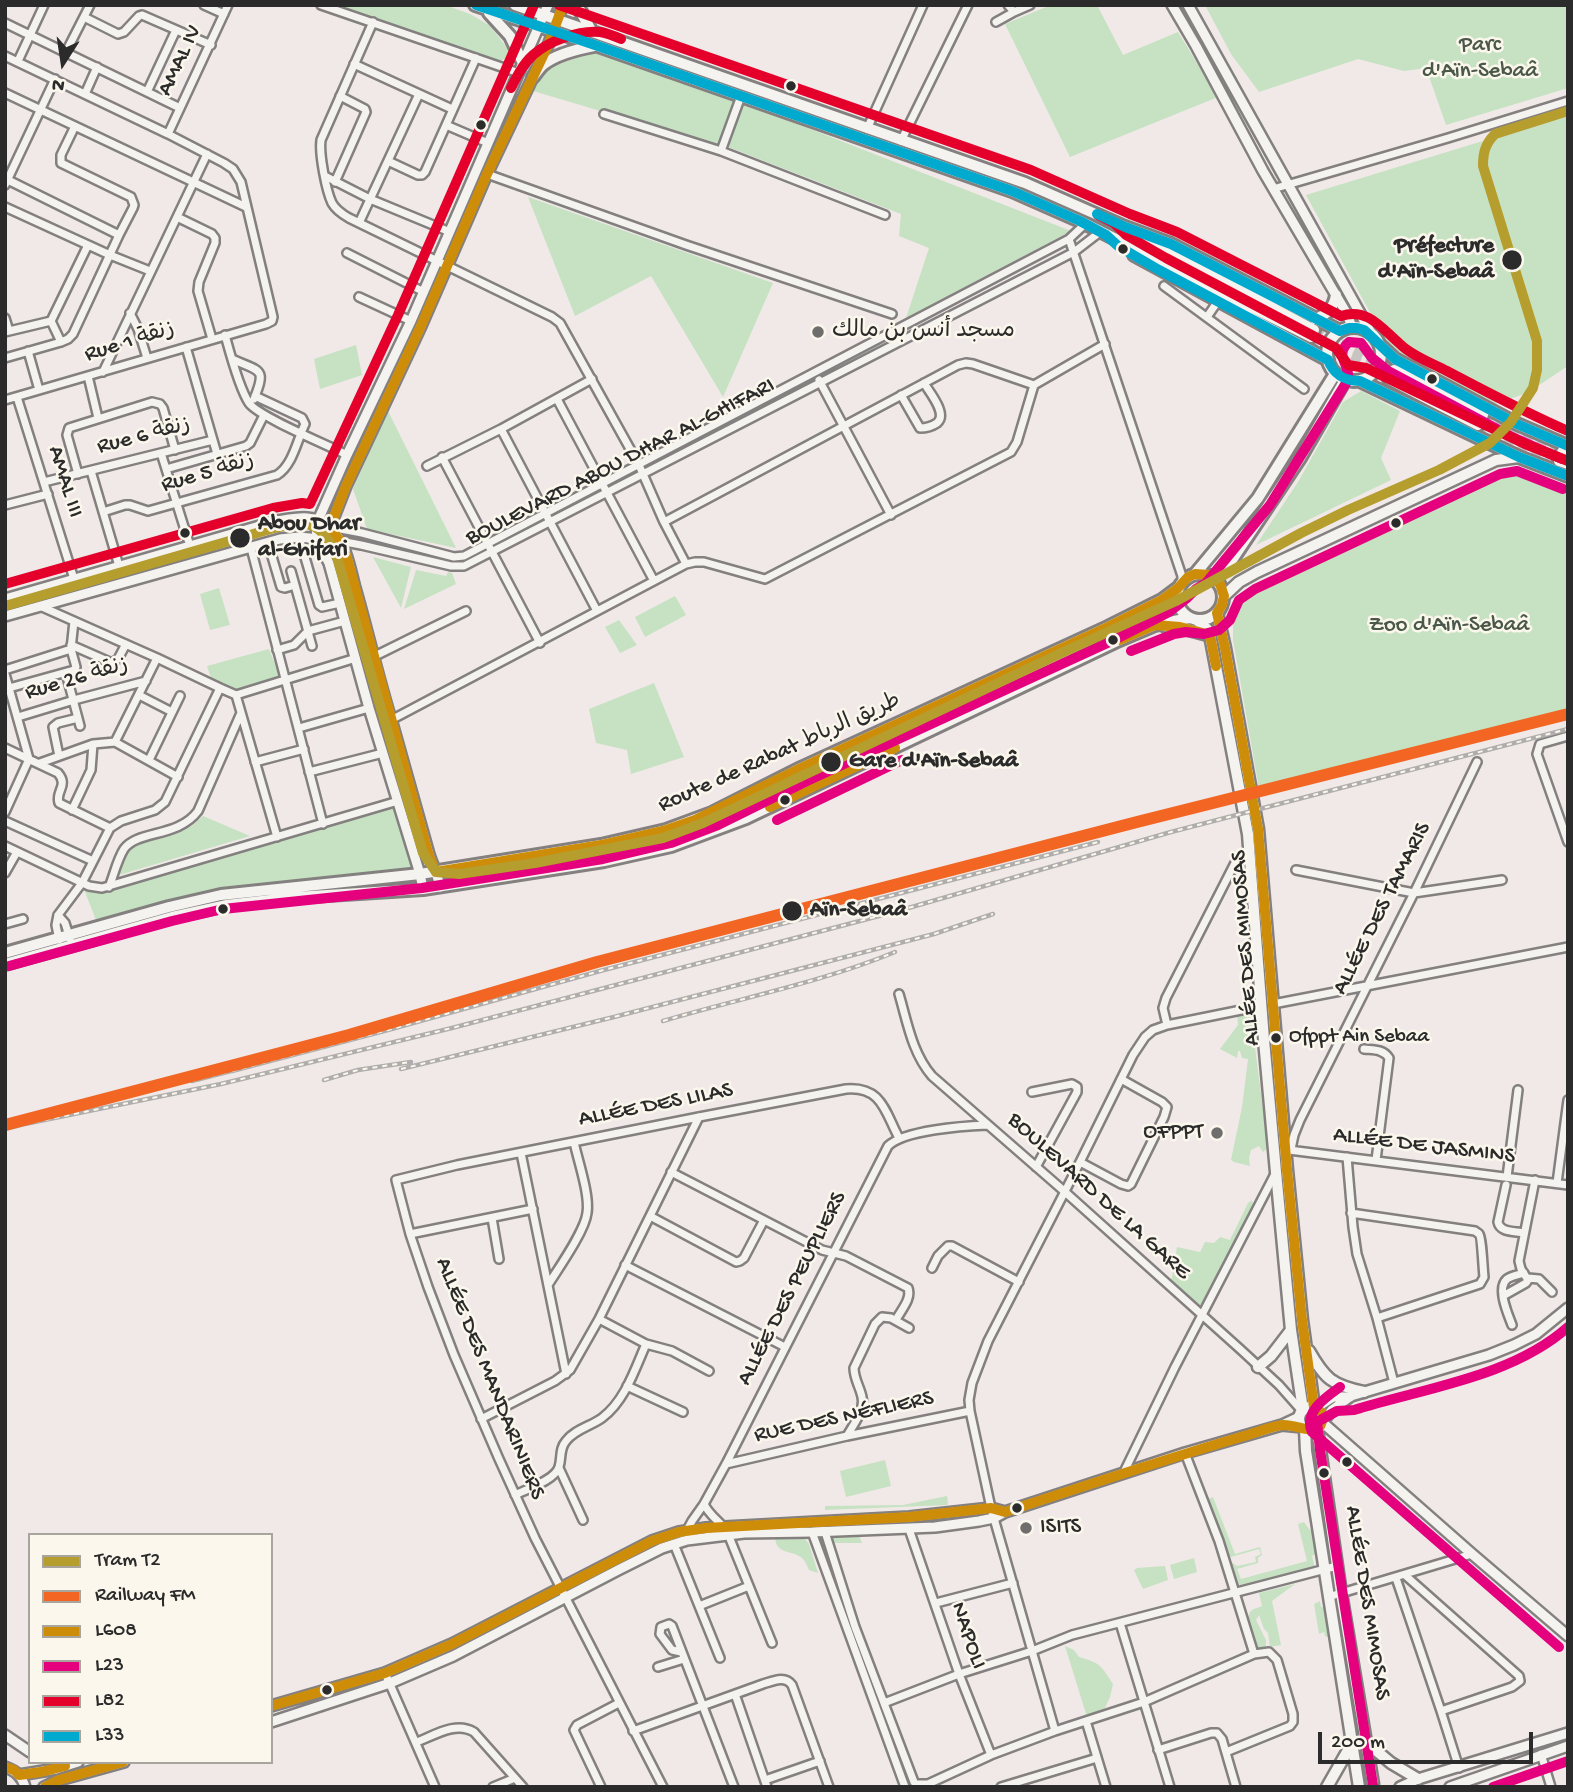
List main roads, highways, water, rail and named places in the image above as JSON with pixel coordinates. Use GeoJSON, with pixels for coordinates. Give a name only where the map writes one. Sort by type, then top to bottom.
{"type":"FeatureCollection","features":[{"type":"Feature","properties":{"kind":"main road"},"geometry":{"type":"LineString","coordinates":[[515,5],[546,10],[558,20],[1025,183],[1171,244],[1313,329]]}},
{"type":"Feature","properties":{"kind":"main road"},"geometry":{"type":"LineString","coordinates":[[577,5],[592,32]]}},
{"type":"Feature","properties":{"kind":"main road"},"geometry":{"type":"LineString","coordinates":[[478,6],[1012,191],[1313,329],[1340,331]]}},
{"type":"Feature","properties":{"kind":"main road"},"geometry":{"type":"LineString","coordinates":[[478,6],[497,20],[510,36],[521,68]]}},
{"type":"Feature","properties":{"kind":"main road"},"geometry":{"type":"LineString","coordinates":[[533,77],[544,64],[557,57],[586,47],[598,46]]}},
{"type":"Feature","properties":{"kind":"main road"},"geometry":{"type":"LineString","coordinates":[[1103,233],[1130,253],[1328,360]]}},
{"type":"Feature","properties":{"kind":"main road"},"geometry":{"type":"LineString","coordinates":[[1313,329],[1331,309],[1336,295]]}},
{"type":"Feature","properties":{"kind":"main road"},"geometry":{"type":"LineString","coordinates":[[1565,455],[1511,422],[1395,359],[1365,330],[1345,328],[1329,344],[1330,368],[1345,380],[1360,381],[1519,457],[1568,476]]}},
{"type":"Feature","properties":{"kind":"main road"},"geometry":{"type":"LineString","coordinates":[[1360,381],[1376,370],[1381,358],[1380,345]]}},
{"type":"Feature","properties":{"kind":"main road"},"geometry":{"type":"LineString","coordinates":[[1195,574],[1209,575],[1215,579],[1224,596],[1217,613],[1208,619],[1194,619],[1180,610],[1176,594],[1180,585],[1195,574],[1258,498],[1335,374]]}},
{"type":"Feature","properties":{"kind":"main road"},"geometry":{"type":"LineString","coordinates":[[1392,375],[1480,420]]}},
{"type":"Feature","properties":{"kind":"main road"},"geometry":{"type":"LineString","coordinates":[[1215,579],[1230,563],[1300,458],[1345,380]]}},
{"type":"Feature","properties":{"kind":"main road"},"geometry":{"type":"LineString","coordinates":[[1224,596],[1239,582],[1257,572],[1389,509],[1496,460],[1519,457]]}},
{"type":"Feature","properties":{"kind":"main road","name":"Route de Rabat طريق الرباط"},"geometry":{"type":"LineString","coordinates":[[5,964],[169,906],[221,895],[436,872],[601,845],[666,830],[695,820],[801,768],[1108,627],[1162,600],[1180,585]]}},
{"type":"Feature","properties":{"kind":"main road","name":"ALLÉE DES MIMOSAS"},"geometry":{"type":"LineString","coordinates":[[1217,613],[1226,648],[1258,829],[1283,1150],[1281,1171],[1291,1330],[1328,1597],[1360,1787]]}},
{"type":"Feature","properties":{"kind":"main road","name":"Route de Rabat طريق الرباط"},"geometry":{"type":"LineString","coordinates":[[5,953],[227,905],[296,897],[440,887],[604,861],[671,846],[746,818],[1115,642],[1155,625],[1194,619]]}},
{"type":"Feature","properties":{"kind":"main road","name":"ALLÉE DES MIMOSAS"},"geometry":{"type":"LineString","coordinates":[[1194,619],[1207,629],[1210,635],[1248,834],[1261,1006],[1283,1150]]}},
{"type":"Feature","properties":{"kind":"main road"},"geometry":{"type":"LineString","coordinates":[[1155,625],[1180,627],[1210,635]]}},
{"type":"Feature","properties":{"kind":"main road","name":"ALLÉE DES MIMOSAS"},"geometry":{"type":"LineString","coordinates":[[1281,1171],[1315,1408]]}},
{"type":"Feature","properties":{"kind":"main road"},"geometry":{"type":"LineString","coordinates":[[1258,1367],[1271,1356],[1291,1330]]}},
{"type":"Feature","properties":{"kind":"main road"},"geometry":{"type":"LineString","coordinates":[[1306,1344],[1320,1371],[1328,1378],[1364,1392]]}},
{"type":"Feature","properties":{"kind":"main road"},"geometry":{"type":"LineString","coordinates":[[1308,1407],[1315,1408],[1322,1413],[1321,1424],[1311,1431],[1302,1419],[1308,1407]]}},
{"type":"Feature","properties":{"kind":"main road","name":"ALLÉE DES MIMOSAS"},"geometry":{"type":"LineString","coordinates":[[1321,1424],[1337,1566],[1367,1743],[1377,1786]]}},
{"type":"Feature","properties":{"kind":"main road"},"geometry":{"type":"LineString","coordinates":[[1367,1743],[1391,1763],[1418,1779]]}},
{"type":"Feature","properties":{"kind":"main road"},"geometry":{"type":"LineString","coordinates":[[1327,1787],[1351,1745]]}},
{"type":"Feature","properties":{"kind":"main road"},"geometry":{"type":"LineString","coordinates":[[1360,1787],[1377,1786]]}},
{"type":"Feature","properties":{"kind":"tunnel"},"geometry":{"type":"LineString","coordinates":[[1314,330],[1394,370]]}},
{"type":"Feature","properties":{"kind":"tunnel"},"geometry":{"type":"LineString","coordinates":[[1311,337],[1389,379]]}},
{"type":"Feature","properties":{"kind":"tunnel"},"geometry":{"type":"LineString","coordinates":[[1483,415],[1562,452]]}},
{"type":"Feature","properties":{"kind":"tunnel"},"geometry":{"type":"LineString","coordinates":[[1478,425],[1533,452],[1559,461]]}},
{"type":"Feature","properties":{"kind":"tram line","name":"T2"},"geometry":{"type":"LineString","coordinates":[[5,606],[274,528],[296,524],[312,526],[324,535],[336,554],[423,853],[436,872],[459,874],[535,863],[663,838],[703,823],[1176,601],[1301,533],[1439,470],[1490,443],[1511,422],[1533,388],[1537,370],[1537,341],[1483,166],[1484,153],[1495,134],[1568,111]]}},
{"type":"Feature","properties":{"kind":"tram line"},"geometry":{"type":"LineString","coordinates":[[571,855],[592,857]]}},
{"type":"Feature","properties":{"kind":"railway"},"geometry":{"type":"LineString","coordinates":[[25,1124],[221,1084],[452,1028],[898,911],[1171,832],[1568,729]]}},
{"type":"Feature","properties":{"kind":"railway"},"geometry":{"type":"LineString","coordinates":[[232,1071],[600,971],[1098,842]]}},
{"type":"Feature","properties":{"kind":"railway"},"geometry":{"type":"LineString","coordinates":[[401,1069],[934,934],[993,914]]}},
{"type":"Feature","properties":{"kind":"railway"},"geometry":{"type":"LineString","coordinates":[[663,1021],[809,981],[895,952]]}},
{"type":"Feature","properties":{"kind":"railway"},"geometry":{"type":"LineString","coordinates":[[324,1080],[358,1070],[411,1062]]}},
{"type":"Feature","properties":{"kind":"railway"},"geometry":{"type":"LineString","coordinates":[[192,1081],[239,1069]]}},
{"type":"Feature","properties":{"kind":"railway"},"geometry":{"type":"LineString","coordinates":[[144,1089],[199,1078]]}},
{"type":"Feature","properties":{"kind":"railway"},"geometry":{"type":"LineString","coordinates":[[5,1129],[32,1122]]}},
{"type":"Feature","properties":{"kind":"rail line","name":"FM"},"geometry":{"type":"LineString","coordinates":[[5,1125],[349,1035],[597,962],[1568,714]]}},
{"type":"Feature","properties":{"kind":"place","name":"Préfecture d'Aïn-Sebaâ"},"geometry":{"type":"Point","coordinates":[1512,260]}},
{"type":"Feature","properties":{"kind":"place","name":"مسجد أنس بن مالك"},"geometry":{"type":"Point","coordinates":[818,332]}},
{"type":"Feature","properties":{"kind":"place","name":"Abou Dhar al-Ghifari"},"geometry":{"type":"Point","coordinates":[240,538]}},
{"type":"Feature","properties":{"kind":"place","name":"Gare d'Aïn-Sebaâ"},"geometry":{"type":"Point","coordinates":[831,762]}},
{"type":"Feature","properties":{"kind":"place","name":"Aïn-Sebaâ"},"geometry":{"type":"Point","coordinates":[792,911]}},
{"type":"Feature","properties":{"kind":"place","name":"Ofppt Ain Sebaa"},"geometry":{"type":"Point","coordinates":[1276,1038]}},
{"type":"Feature","properties":{"kind":"place","name":"OFPPT"},"geometry":{"type":"Point","coordinates":[1217,1133]}},
{"type":"Feature","properties":{"kind":"place","name":"ISITS"},"geometry":{"type":"Point","coordinates":[1026,1528]}},
{"type":"Feature","properties":{"kind":"park label","name":"Parc d'Aïn-Sebaâ"},"geometry":{"type":"Point","coordinates":[1480,59]}},
{"type":"Feature","properties":{"kind":"park label","name":"Zoo d'Aïn-Sebaâ"},"geometry":{"type":"Point","coordinates":[1449,626]}}]}
